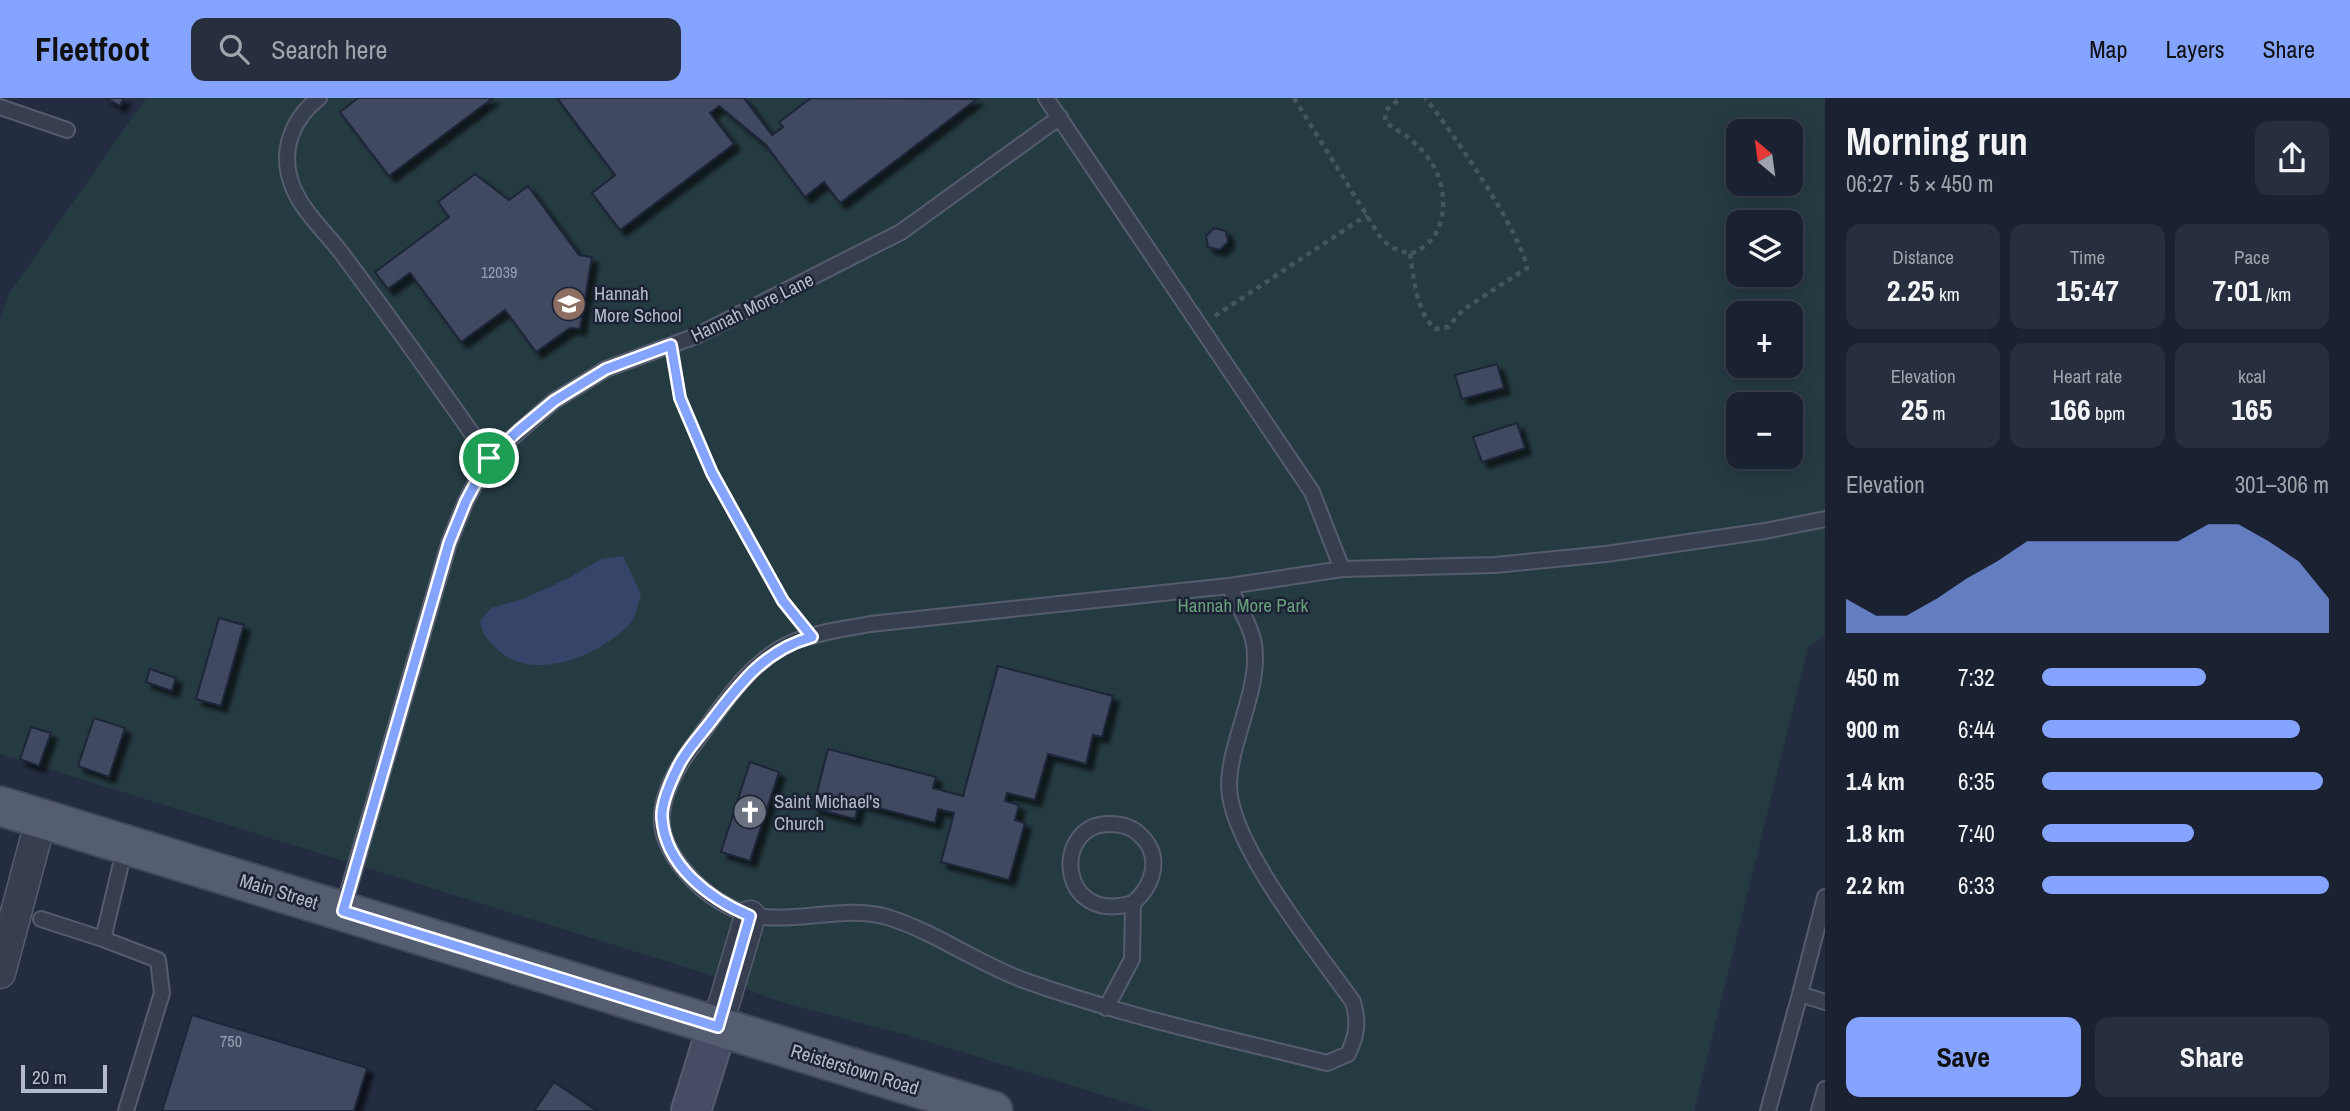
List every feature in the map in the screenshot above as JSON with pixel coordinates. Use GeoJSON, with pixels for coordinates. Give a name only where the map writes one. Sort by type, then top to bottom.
{"type":"FeatureCollection","features":[{"type":"Feature","properties":{"kind":"main road","name":"Main Street"},"geometry":{"type":"LineString","coordinates":[[0,806],[718,1027]]}},
{"type":"Feature","properties":{"kind":"main road","name":"Reisterstown Road"},"geometry":{"type":"LineString","coordinates":[[718,1027],[993,1111]]}},
{"type":"Feature","properties":{"kind":"street"},"geometry":{"type":"LineString","coordinates":[[0,973],[41,819]]}},
{"type":"Feature","properties":{"kind":"street"},"geometry":{"type":"LineString","coordinates":[[691,1111],[750,916]]}},
{"type":"Feature","properties":{"kind":"lane"},"geometry":{"type":"LineString","coordinates":[[319,98],[305,109],[293,125],[287,163],[291,183],[300,202],[341,252],[489,458]]}},
{"type":"Feature","properties":{"kind":"lane"},"geometry":{"type":"LineString","coordinates":[[1046,98],[1311,492],[1342,569]]}},
{"type":"Feature","properties":{"kind":"lane"},"geometry":{"type":"LineString","coordinates":[[0,107],[66,130]]}},
{"type":"Feature","properties":{"kind":"lane","name":"Hannah More Lane"},"geometry":{"type":"LineString","coordinates":[[343,911],[449,543],[466,501],[489,458],[565,395],[606,369],[671,345],[759,306],[901,232],[1060,117]]}},
{"type":"Feature","properties":{"kind":"lane"},"geometry":{"type":"LineString","coordinates":[[1229,586],[1253,640],[1255,664],[1229,786],[1234,809],[1246,841],[1265,872],[1353,1002],[1358,1019],[1356,1037],[1348,1054],[1327,1063],[1106,1007],[1023,979],[937,936],[884,916],[750,916],[724,905],[681,866],[667,840],[661,816],[678,765],[743,678],[768,656],[812,637],[870,624],[1229,586],[1342,569],[1495,565],[1557,559],[1765,531],[1825,519]]}},
{"type":"Feature","properties":{"kind":"lane"},"geometry":{"type":"LineString","coordinates":[[1106,1007],[1132,959],[1133,903],[1152,881],[1154,866],[1146,839],[1122,824],[1102,824],[1088,831],[1077,842],[1071,855],[1070,873],[1075,887],[1086,900],[1100,906],[1115,908],[1133,903]]}},
{"type":"Feature","properties":{"kind":"lane"},"geometry":{"type":"LineString","coordinates":[[103,939],[126,845]]}},
{"type":"Feature","properties":{"kind":"lane"},"geometry":{"type":"LineString","coordinates":[[1768,1111],[1825,897]]}},
{"type":"Feature","properties":{"kind":"lane"},"geometry":{"type":"LineString","coordinates":[[41,919],[158,960],[162,993],[126,1111]]}},
{"type":"Feature","properties":{"kind":"lane"},"geometry":{"type":"LineString","coordinates":[[1800,994],[1825,1002]]}},
{"type":"Feature","properties":{"kind":"lane"},"geometry":{"type":"LineString","coordinates":[[1819,1111],[1825,1089]]}},
{"type":"Feature","properties":{"kind":"path"},"geometry":{"type":"LineString","coordinates":[[1294,98],[1382,240],[1393,248],[1410,254],[1421,250],[1430,242],[1440,224],[1445,200],[1441,178],[1425,153],[1385,120],[1386,110],[1401,98]]}},
{"type":"Feature","properties":{"kind":"path"},"geometry":{"type":"LineString","coordinates":[[1410,254],[1417,294],[1428,322],[1435,329],[1448,327],[1464,309],[1527,268],[1525,257],[1506,220],[1425,98]]}},
{"type":"Feature","properties":{"kind":"path"},"geometry":{"type":"LineString","coordinates":[[1200,326],[1367,215]]}},
{"type":"Feature","properties":{"kind":"path"},"geometry":{"type":"LineString","coordinates":[[671,345],[680,398],[712,473],[783,601],[812,637]]}},
{"type":"Feature","properties":{"kind":"green space","name":"Hannah More Park"},"geometry":{"type":"Polygon","coordinates":[[[146,98],[1825,98],[1825,635],[1808,648],[1694,1111],[1154,1111],[910,1036],[781,1002],[701,972],[0,754],[0,320],[8,295],[146,98]]]}},
{"type":"Feature","properties":{"kind":"water"},"geometry":{"type":"Polygon","coordinates":[[[623,556],[641,594],[630,624],[601,646],[565,661],[546,665],[528,664],[511,659],[496,648],[484,633],[480,621],[491,608],[523,599],[569,578],[601,559],[623,556]]]}},
{"type":"Feature","properties":{"kind":"building"},"geometry":{"type":"Polygon","coordinates":[[[106,98],[124,98],[120,106],[106,98]]]}},
{"type":"Feature","properties":{"kind":"building"},"geometry":{"type":"Polygon","coordinates":[[[358,98],[493,98],[389,176],[340,112],[358,98]]]}},
{"type":"Feature","properties":{"kind":"building"},"geometry":{"type":"Polygon","coordinates":[[[557,98],[744,98],[772,135],[783,127],[779,122],[811,98],[977,99],[840,203],[824,182],[805,197],[766,145],[719,106],[710,113],[734,144],[620,230],[592,193],[615,175],[557,98]]]}},
{"type":"Feature","properties":{"kind":"building"},"geometry":{"type":"Polygon","coordinates":[[[475,174],[509,200],[528,186],[579,255],[592,257],[580,329],[570,328],[536,352],[505,310],[461,342],[410,273],[388,289],[375,272],[449,217],[438,202],[475,174]]]}},
{"type":"Feature","properties":{"kind":"building"},"geometry":{"type":"Polygon","coordinates":[[[1214,228],[1226,231],[1228,242],[1220,250],[1208,247],[1206,236],[1214,228]]]}},
{"type":"Feature","properties":{"kind":"building"},"geometry":{"type":"Polygon","coordinates":[[[1497,364],[1504,388],[1462,399],[1455,375],[1497,364]]]}},
{"type":"Feature","properties":{"kind":"building"},"geometry":{"type":"Polygon","coordinates":[[[1517,423],[1525,448],[1482,462],[1473,437],[1517,423]]]}},
{"type":"Feature","properties":{"kind":"building"},"geometry":{"type":"Polygon","coordinates":[[[219,618],[244,625],[221,706],[196,699],[219,618]]]}},
{"type":"Feature","properties":{"kind":"building"},"geometry":{"type":"Polygon","coordinates":[[[998,666],[1113,696],[1102,737],[1093,735],[1086,764],[1048,754],[1035,800],[1007,793],[1005,801],[1019,805],[1015,820],[1025,823],[1009,880],[941,862],[954,813],[938,809],[935,823],[859,803],[855,819],[813,808],[828,749],[936,777],[933,788],[963,796],[998,666]]]}},
{"type":"Feature","properties":{"kind":"building"},"geometry":{"type":"Polygon","coordinates":[[[150,669],[176,678],[172,691],[146,682],[150,669]]]}},
{"type":"Feature","properties":{"kind":"building"},"geometry":{"type":"Polygon","coordinates":[[[94,718],[125,728],[109,777],[78,766],[94,718]]]}},
{"type":"Feature","properties":{"kind":"building"},"geometry":{"type":"Polygon","coordinates":[[[31,727],[51,733],[39,766],[20,759],[31,727]]]}},
{"type":"Feature","properties":{"kind":"building","name":"Saint Michael's Church"},"geometry":{"type":"Polygon","coordinates":[[[750,762],[779,772],[750,861],[721,852],[750,762]]]}},
{"type":"Feature","properties":{"kind":"building"},"geometry":{"type":"Polygon","coordinates":[[[192,1015],[367,1068],[354,1111],[162,1111],[192,1015]]]}},
{"type":"Feature","properties":{"kind":"building"},"geometry":{"type":"Polygon","coordinates":[[[554,1082],[597,1111],[534,1111],[554,1082]]]}},
{"type":"Feature","properties":{"kind":"place","name":"Hannah More School"},"geometry":{"type":"Point","coordinates":[569,304]}},
{"type":"Feature","properties":{"kind":"place","name":"Saint Michael's Church"},"geometry":{"type":"Point","coordinates":[750,812]}},
{"type":"Feature","properties":{"kind":"route"},"geometry":{"type":"LineString","coordinates":[[671,345],[680,398],[712,473],[783,601],[812,637],[794,642],[768,656],[743,678],[678,765],[661,816],[667,840],[681,866],[724,905],[750,916],[718,1027],[343,911],[449,543],[466,501],[489,458],[554,401],[606,369],[671,345]]}}]}
